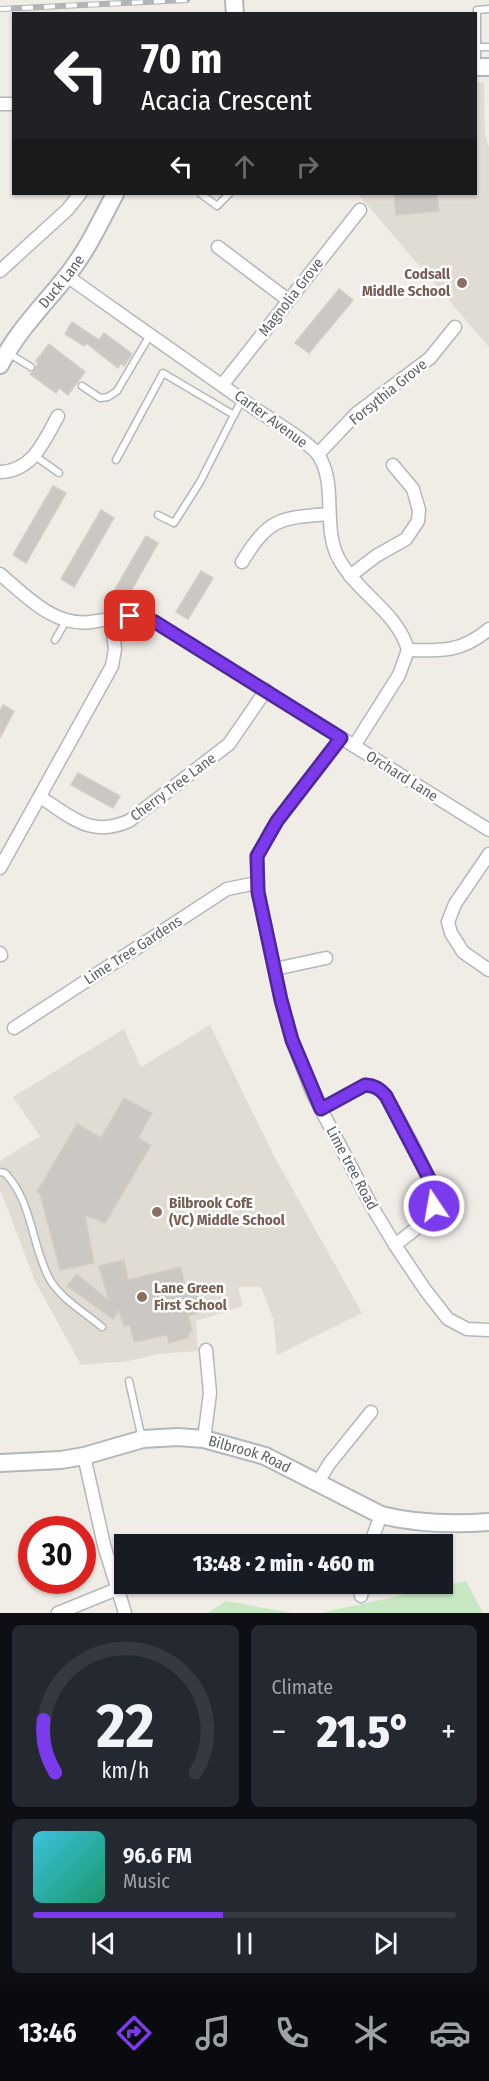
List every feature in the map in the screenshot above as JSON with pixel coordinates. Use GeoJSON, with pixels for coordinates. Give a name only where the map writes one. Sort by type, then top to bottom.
{"type":"FeatureCollection","features":[{"type":"Feature","properties":{"kind":"street"},"geometry":{"type":"LineString","coordinates":[[0,271],[67,210],[79,195]]}},
{"type":"Feature","properties":{"kind":"street","name":"Duck Lane"},"geometry":{"type":"LineString","coordinates":[[2,357],[84,252],[114,195]]}},
{"type":"Feature","properties":{"kind":"street","name":"Magnolia Grove"},"geometry":{"type":"LineString","coordinates":[[222,384],[360,210]]}},
{"type":"Feature","properties":{"kind":"street"},"geometry":{"type":"LineString","coordinates":[[218,247],[288,300]]}},
{"type":"Feature","properties":{"kind":"street","name":"Carter Avenue"},"geometry":{"type":"LineString","coordinates":[[67,276],[318,454],[328,481],[333,547],[350,576],[400,630],[408,650]]}},
{"type":"Feature","properties":{"kind":"street","name":"Forsythia Grove"},"geometry":{"type":"LineString","coordinates":[[318,454],[357,413],[430,358],[455,327]]}},
{"type":"Feature","properties":{"kind":"street"},"geometry":{"type":"LineString","coordinates":[[0,472],[22,467],[35,456],[58,416]]}},
{"type":"Feature","properties":{"kind":"street"},"geometry":{"type":"LineString","coordinates":[[350,576],[376,556],[406,539],[418,521],[419,510],[413,489],[393,465]]}},
{"type":"Feature","properties":{"kind":"street"},"geometry":{"type":"LineString","coordinates":[[242,562],[255,540],[267,528],[280,520],[329,514]]}},
{"type":"Feature","properties":{"kind":"street","name":"Orchard Lane"},"geometry":{"type":"LineString","coordinates":[[0,574],[34,603],[66,621],[91,622],[130,616],[142,617],[155,622],[489,830]]}},
{"type":"Feature","properties":{"kind":"street"},"geometry":{"type":"LineString","coordinates":[[0,868],[112,666],[115,649],[111,618]]}},
{"type":"Feature","properties":{"kind":"street"},"geometry":{"type":"LineString","coordinates":[[354,746],[399,675],[408,650],[435,651],[458,648],[468,644],[489,629]]}},
{"type":"Feature","properties":{"kind":"street","name":"Cherry Tree Lane"},"geometry":{"type":"LineString","coordinates":[[40,797],[89,826],[104,828],[129,821],[229,744],[266,690]]}},
{"type":"Feature","properties":{"kind":"street","name":"Lime tree Road"},"geometry":{"type":"LineString","coordinates":[[341,738],[277,821],[257,856],[257,883],[281,1000],[292,1040],[321,1109],[371,1206],[395,1245],[448,1319],[466,1329],[489,1330]]}},
{"type":"Feature","properties":{"kind":"street"},"geometry":{"type":"LineString","coordinates":[[489,854],[455,904],[448,922],[450,933],[463,952],[489,970]]}},
{"type":"Feature","properties":{"kind":"street","name":"Lime Tree Gardens"},"geometry":{"type":"LineString","coordinates":[[14,1028],[227,889],[257,883]]}},
{"type":"Feature","properties":{"kind":"street"},"geometry":{"type":"LineString","coordinates":[[275,969],[326,958]]}},
{"type":"Feature","properties":{"kind":"street"},"geometry":{"type":"LineString","coordinates":[[321,1109],[365,1085],[373,1085],[386,1096],[433,1186],[434,1206],[422,1223],[395,1245]]}},
{"type":"Feature","properties":{"kind":"street"},"geometry":{"type":"LineString","coordinates":[[204,1439],[210,1393],[206,1350]]}},
{"type":"Feature","properties":{"kind":"street"},"geometry":{"type":"LineString","coordinates":[[317,1484],[329,1464],[371,1412]]}},
{"type":"Feature","properties":{"kind":"street","name":"Bilbrook Road"},"geometry":{"type":"LineString","coordinates":[[0,1463],[40,1462],[84,1456],[143,1439],[178,1437],[204,1439],[265,1456],[381,1515],[439,1525],[489,1522]]}},
{"type":"Feature","properties":{"kind":"street"},"geometry":{"type":"LineString","coordinates":[[84,1456],[101,1534],[114,1579]]}},
{"type":"Feature","properties":{"kind":"street"},"geometry":{"type":"LineString","coordinates":[[374,1534],[381,1515]]}},
{"type":"Feature","properties":{"kind":"street"},"geometry":{"type":"LineString","coordinates":[[57,1613],[114,1590]]}},
{"type":"Feature","properties":{"kind":"street"},"geometry":{"type":"LineString","coordinates":[[119,1594],[125,1613]]}},
{"type":"Feature","properties":{"kind":"lane"},"geometry":{"type":"LineString","coordinates":[[477,52],[480,67]]}},
{"type":"Feature","properties":{"kind":"lane"},"geometry":{"type":"LineString","coordinates":[[202,195],[217,206],[228,195]]}},
{"type":"Feature","properties":{"kind":"lane"},"geometry":{"type":"LineString","coordinates":[[82,386],[100,398],[108,397],[117,391],[150,334]]}},
{"type":"Feature","properties":{"kind":"lane"},"geometry":{"type":"LineString","coordinates":[[2,357],[14,355],[31,367]]}},
{"type":"Feature","properties":{"kind":"lane"},"geometry":{"type":"LineString","coordinates":[[116,460],[163,372],[234,415]]}},
{"type":"Feature","properties":{"kind":"lane"},"geometry":{"type":"LineString","coordinates":[[158,515],[174,523],[200,482],[242,399]]}},
{"type":"Feature","properties":{"kind":"lane"},"geometry":{"type":"LineString","coordinates":[[35,456],[59,473]]}},
{"type":"Feature","properties":{"kind":"lane"},"geometry":{"type":"LineString","coordinates":[[55,640],[66,621]]}},
{"type":"Feature","properties":{"kind":"lane"},"geometry":{"type":"LineString","coordinates":[[0,1172],[5,1173],[21,1194],[39,1254],[49,1278],[59,1292],[102,1327]]}},
{"type":"Feature","properties":{"kind":"lane"},"geometry":{"type":"LineString","coordinates":[[129,1381],[143,1439]]}},
{"type":"Feature","properties":{"kind":"shaded area","name":"Codsall Middle School"},"geometry":{"type":"Polygon","coordinates":[[[477,82],[484,83],[485,135],[489,147],[489,347],[359,195],[477,195],[477,82]]]}},
{"type":"Feature","properties":{"kind":"shaded area","name":"Bilbrook CofE (VC) Middle School"},"geometry":{"type":"Polygon","coordinates":[[[210,1025],[274,1156],[362,1313],[277,1355],[273,1318],[262,1289],[238,1287],[243,1306],[196,1321],[198,1351],[81,1365],[35,1281],[0,1189],[0,1161],[40,1136],[13,1097],[124,1029],[141,1067],[210,1025]]]}},
{"type":"Feature","properties":{"kind":"green space"},"geometry":{"type":"Polygon","coordinates":[[[120,627],[139,627],[144,630],[120,644],[120,627]]]}},
{"type":"Feature","properties":{"kind":"green space"},"geometry":{"type":"Polygon","coordinates":[[[466,1581],[483,1613],[321,1613],[407,1594],[453,1594],[453,1584],[466,1581]]]}},
{"type":"Feature","properties":{"kind":"green space"},"geometry":{"type":"Polygon","coordinates":[[[226,1601],[291,1613],[208,1613],[226,1601]]]}},
{"type":"Feature","properties":{"kind":"building"},"geometry":{"type":"Polygon","coordinates":[[[394,195],[437,195],[439,211],[396,215],[394,195]]]}},
{"type":"Feature","properties":{"kind":"building"},"geometry":{"type":"Polygon","coordinates":[[[339,289],[353,300],[309,353],[295,343],[339,289]]]}},
{"type":"Feature","properties":{"kind":"building"},"geometry":{"type":"Polygon","coordinates":[[[72,322],[99,340],[104,333],[132,354],[124,366],[121,363],[118,368],[86,343],[84,346],[65,334],[72,322]]]}},
{"type":"Feature","properties":{"kind":"building"},"geometry":{"type":"Polygon","coordinates":[[[49,344],[85,372],[68,395],[59,388],[56,393],[30,374],[35,370],[38,363],[36,361],[49,344]]]}},
{"type":"Feature","properties":{"kind":"building"},"geometry":{"type":"Polygon","coordinates":[[[53,486],[66,493],[26,563],[13,555],[53,486]]]}},
{"type":"Feature","properties":{"kind":"building"},"geometry":{"type":"Polygon","coordinates":[[[101,510],[114,518],[74,587],[61,579],[101,510]]]}},
{"type":"Feature","properties":{"kind":"building"},"geometry":{"type":"Polygon","coordinates":[[[146,536],[158,543],[127,598],[114,591],[146,536]]]}},
{"type":"Feature","properties":{"kind":"building"},"geometry":{"type":"Polygon","coordinates":[[[201,571],[213,578],[188,619],[176,612],[201,571]]]}},
{"type":"Feature","properties":{"kind":"building"},"geometry":{"type":"Polygon","coordinates":[[[3,705],[14,711],[0,738],[0,712],[3,705]]]}},
{"type":"Feature","properties":{"kind":"building"},"geometry":{"type":"Polygon","coordinates":[[[78,773],[120,796],[113,808],[71,785],[78,773]]]}},
{"type":"Feature","properties":{"kind":"building"},"geometry":{"type":"Polygon","coordinates":[[[124,1098],[152,1113],[138,1138],[151,1145],[105,1223],[85,1215],[94,1263],[60,1270],[40,1194],[37,1192],[77,1124],[101,1138],[124,1098]]]}},
{"type":"Feature","properties":{"kind":"building"},"geometry":{"type":"Polygon","coordinates":[[[124,1260],[128,1280],[181,1267],[185,1288],[190,1287],[193,1295],[198,1295],[202,1312],[188,1316],[192,1330],[187,1338],[169,1343],[167,1335],[134,1342],[130,1325],[124,1326],[119,1311],[113,1319],[67,1286],[77,1274],[109,1301],[99,1266],[124,1260]]]}},
{"type":"Feature","properties":{"kind":"railway"},"geometry":{"type":"LineString","coordinates":[[0,9],[187,0]]}},
{"type":"Feature","properties":{"kind":"place","name":"Codsall Middle School"},"geometry":{"type":"Point","coordinates":[462,283]}},
{"type":"Feature","properties":{"kind":"place","name":"Bilbrook CofE (VC) Middle School"},"geometry":{"type":"Point","coordinates":[157,1212]}},
{"type":"Feature","properties":{"kind":"place","name":"Lane Green First School"},"geometry":{"type":"Point","coordinates":[142,1297]}},
{"type":"Feature","properties":{"kind":"route"},"geometry":{"type":"LineString","coordinates":[[130,616],[142,617],[155,622],[341,738],[277,821],[257,856],[258,892],[292,1040],[321,1109],[365,1085],[373,1085],[380,1089],[386,1096],[433,1186],[434,1206]]}}]}
